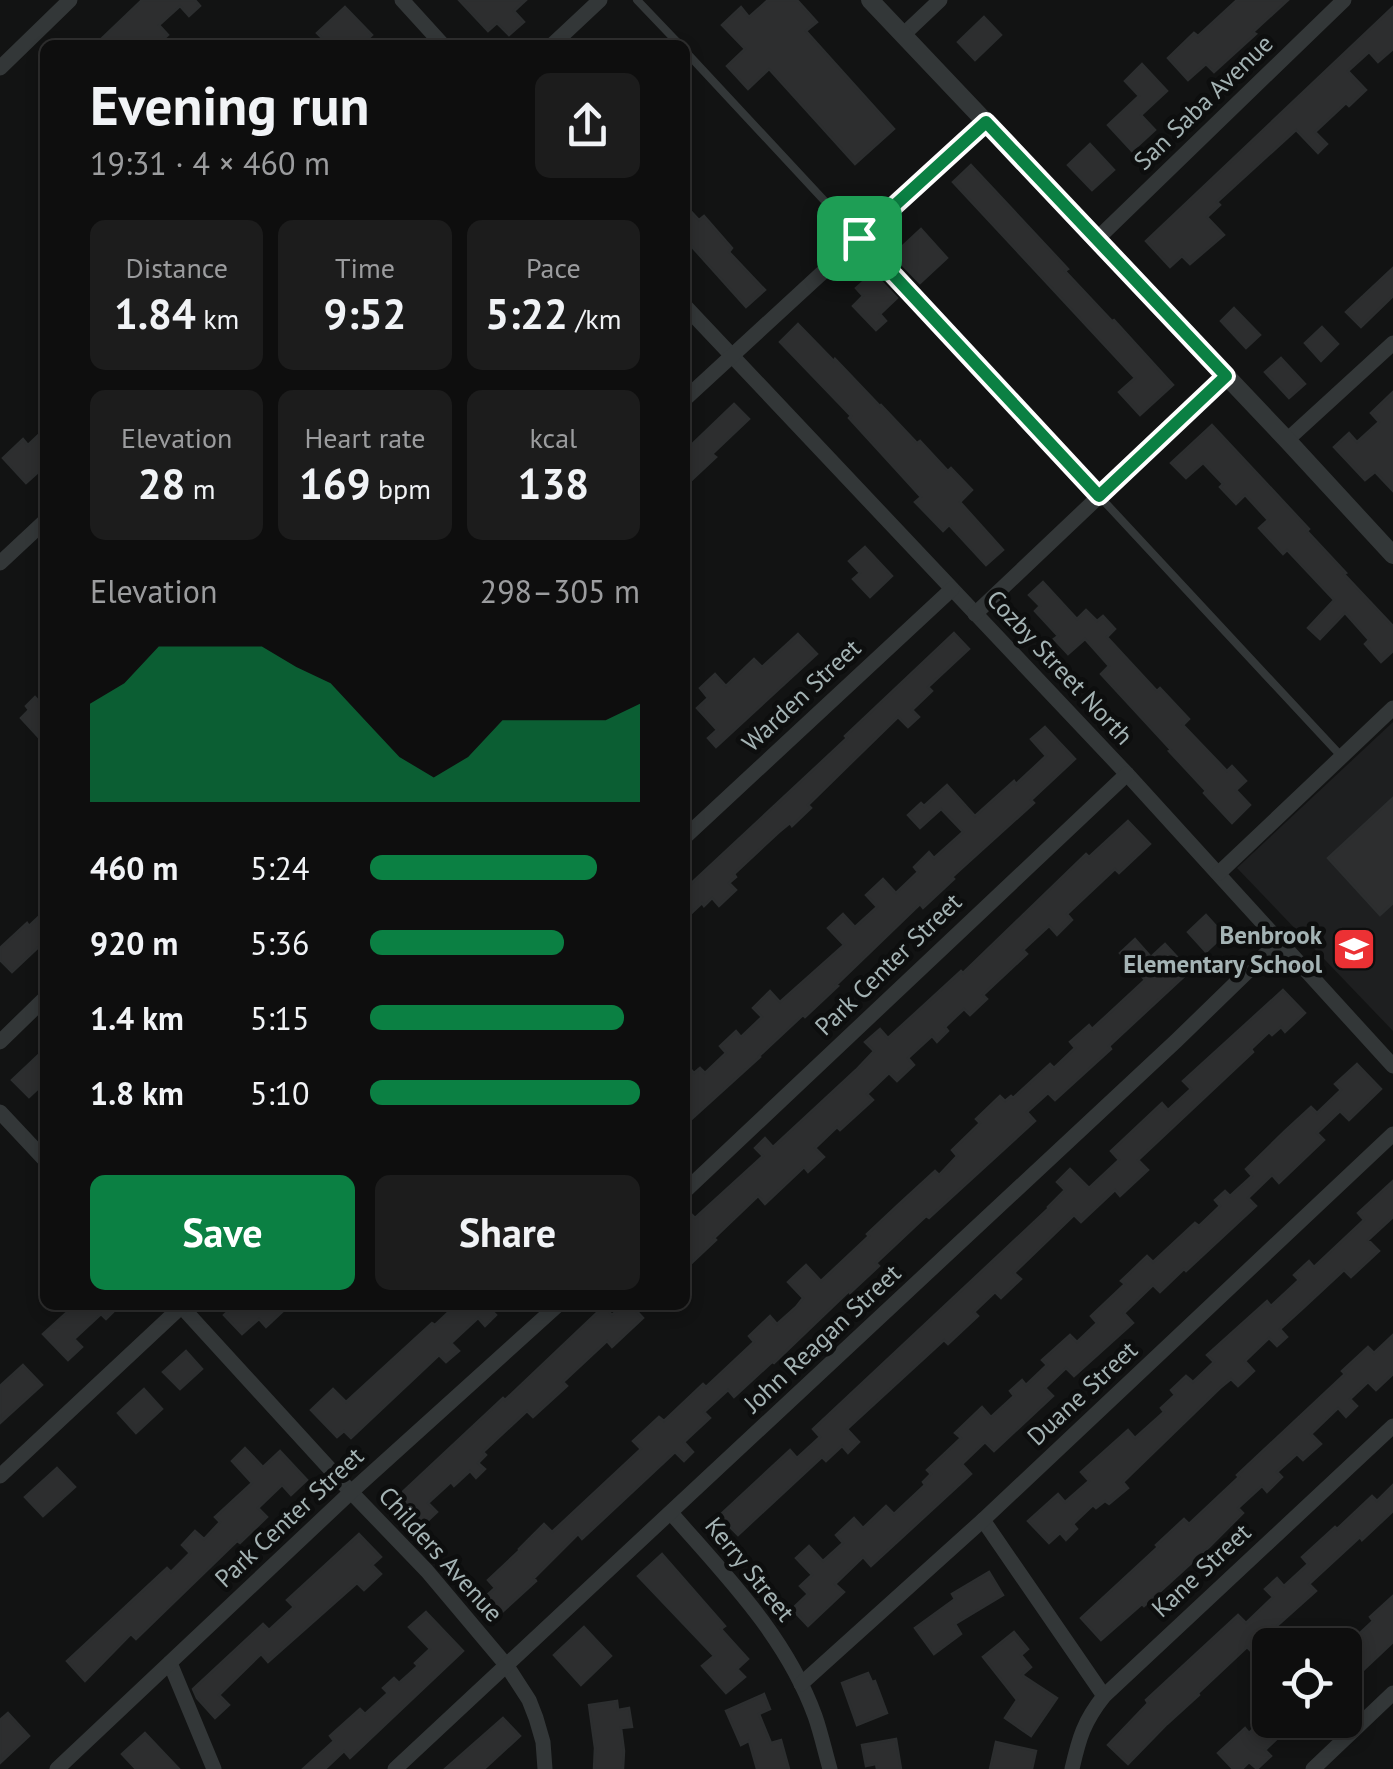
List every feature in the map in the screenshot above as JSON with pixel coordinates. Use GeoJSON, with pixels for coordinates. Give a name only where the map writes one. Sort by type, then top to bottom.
{"type":"FeatureCollection","features":[{"type":"Feature","properties":{"kind":"street"},"geometry":{"type":"LineString","coordinates":[[0,68],[70,0]]}},
{"type":"Feature","properties":{"kind":"street"},"geometry":{"type":"LineString","coordinates":[[402,0],[438,40]]}},
{"type":"Feature","properties":{"kind":"street"},"geometry":{"type":"LineString","coordinates":[[557,40],[600,0]]}},
{"type":"Feature","properties":{"kind":"street"},"geometry":{"type":"LineString","coordinates":[[870,0],[1393,556]]}},
{"type":"Feature","properties":{"kind":"street"},"geometry":{"type":"LineString","coordinates":[[903,35],[940,0]]}},
{"type":"Feature","properties":{"kind":"street","name":"San Saba Avenue"},"geometry":{"type":"LineString","coordinates":[[1096,240],[1344,0]]}},
{"type":"Feature","properties":{"kind":"street"},"geometry":{"type":"LineString","coordinates":[[690,394],[986,122]]}},
{"type":"Feature","properties":{"kind":"street","name":"Cozby Street North"},"geometry":{"type":"LineString","coordinates":[[690,311],[1126,774],[1393,1066]]}},
{"type":"Feature","properties":{"kind":"street"},"geometry":{"type":"LineString","coordinates":[[1287,440],[1393,344]]}},
{"type":"Feature","properties":{"kind":"street"},"geometry":{"type":"LineString","coordinates":[[975,614],[1226,376]]}},
{"type":"Feature","properties":{"kind":"street"},"geometry":{"type":"LineString","coordinates":[[0,563],[40,525]]}},
{"type":"Feature","properties":{"kind":"street","name":"Warden Street"},"geometry":{"type":"LineString","coordinates":[[690,832],[952,588]]}},
{"type":"Feature","properties":{"kind":"street"},"geometry":{"type":"LineString","coordinates":[[1219,874],[1393,708]]}},
{"type":"Feature","properties":{"kind":"street","name":"Park Center Street"},"geometry":{"type":"LineString","coordinates":[[690,1186],[1126,774]]}},
{"type":"Feature","properties":{"kind":"street","name":"John Reagan Street"},"geometry":{"type":"LineString","coordinates":[[395,1769],[1279,941]]}},
{"type":"Feature","properties":{"kind":"street"},"geometry":{"type":"LineString","coordinates":[[0,1042],[40,1003]]}},
{"type":"Feature","properties":{"kind":"street"},"geometry":{"type":"LineString","coordinates":[[0,1112],[40,1155]]}},
{"type":"Feature","properties":{"kind":"street","name":"Duane Street"},"geometry":{"type":"LineString","coordinates":[[801,1684],[982,1520],[1393,1134]]}},
{"type":"Feature","properties":{"kind":"street"},"geometry":{"type":"LineString","coordinates":[[0,1476],[177,1310]]}},
{"type":"Feature","properties":{"kind":"street","name":"Childers Avenue"},"geometry":{"type":"LineString","coordinates":[[185,1310],[426,1571],[507,1666],[536,1718],[545,1769]]}},
{"type":"Feature","properties":{"kind":"street","name":"Park Center Street"},"geometry":{"type":"LineString","coordinates":[[57,1769],[351,1492],[552,1310]]}},
{"type":"Feature","properties":{"kind":"street","name":"Kane Street"},"geometry":{"type":"LineString","coordinates":[[1072,1769],[1081,1731],[1104,1696],[1393,1426]]}},
{"type":"Feature","properties":{"kind":"street","name":"Kerry Street"},"geometry":{"type":"LineString","coordinates":[[672,1513],[762,1618],[785,1653],[816,1717],[830,1769]]}},
{"type":"Feature","properties":{"kind":"street"},"geometry":{"type":"LineString","coordinates":[[982,1520],[1104,1696]]}},
{"type":"Feature","properties":{"kind":"street"},"geometry":{"type":"LineString","coordinates":[[170,1663],[214,1769]]}},
{"type":"Feature","properties":{"kind":"street"},"geometry":{"type":"LineString","coordinates":[[1312,1769],[1393,1693]]}},
{"type":"Feature","properties":{"kind":"lane"},"geometry":{"type":"LineString","coordinates":[[637,0],[675,40]]}},
{"type":"Feature","properties":{"kind":"lane"},"geometry":{"type":"LineString","coordinates":[[690,55],[1342,757]]}},
{"type":"Feature","properties":{"kind":"shaded area","name":"Benbrook Elementary School"},"geometry":{"type":"Polygon","coordinates":[[[1393,722],[1393,1031],[1237,868],[1393,722]]]}},
{"type":"Feature","properties":{"kind":"building"},"geometry":{"type":"Polygon","coordinates":[[[142,0],[195,0],[200,6],[189,16],[180,6],[159,25],[168,35],[162,40],[100,40],[142,0]]]}},
{"type":"Feature","properties":{"kind":"building"},"geometry":{"type":"Polygon","coordinates":[[[459,0],[526,0],[514,11],[524,22],[509,35],[497,23],[488,31],[459,0]]]}},
{"type":"Feature","properties":{"kind":"building"},"geometry":{"type":"Polygon","coordinates":[[[768,0],[797,0],[817,22],[806,31],[894,129],[855,164],[769,69],[748,89],[727,66],[745,49],[722,25],[741,7],[749,17],[768,0]]]}},
{"type":"Feature","properties":{"kind":"building"},"geometry":{"type":"Polygon","coordinates":[[[1237,0],[1288,0],[1214,72],[1206,64],[1188,80],[1168,58],[1237,0]]]}},
{"type":"Feature","properties":{"kind":"building"},"geometry":{"type":"Polygon","coordinates":[[[345,7],[372,35],[366,40],[324,40],[317,33],[345,7]]]}},
{"type":"Feature","properties":{"kind":"building"},"geometry":{"type":"Polygon","coordinates":[[[1393,7],[1393,49],[1378,62],[1369,52],[1348,71],[1366,90],[1315,132],[1327,144],[1318,153],[1296,130],[1217,202],[1220,205],[1207,217],[1224,235],[1190,264],[1182,256],[1170,267],[1146,241],[1393,7]]]}},
{"type":"Feature","properties":{"kind":"building"},"geometry":{"type":"Polygon","coordinates":[[[984,17],[1001,35],[975,60],[958,42],[984,17]]]}},
{"type":"Feature","properties":{"kind":"building"},"geometry":{"type":"Polygon","coordinates":[[[1142,64],[1167,91],[1141,115],[1155,130],[1132,151],[1108,125],[1139,96],[1125,81],[1142,64]]]}},
{"type":"Feature","properties":{"kind":"building"},"geometry":{"type":"Polygon","coordinates":[[[1090,144],[1114,170],[1092,190],[1068,165],[1090,144]]]}},
{"type":"Feature","properties":{"kind":"building"},"geometry":{"type":"Polygon","coordinates":[[[971,165],[1173,385],[1140,415],[1119,392],[1135,378],[953,182],[971,165]]]}},
{"type":"Feature","properties":{"kind":"building"},"geometry":{"type":"Polygon","coordinates":[[[690,210],[699,220],[704,216],[732,248],[729,252],[765,290],[746,307],[690,245],[690,210]]]}},
{"type":"Feature","properties":{"kind":"building"},"geometry":{"type":"Polygon","coordinates":[[[921,229],[947,258],[920,283],[893,255],[921,229]]]}},
{"type":"Feature","properties":{"kind":"building"},"geometry":{"type":"Polygon","coordinates":[[[1393,268],[1393,296],[1361,327],[1346,312],[1393,268]]]}},
{"type":"Feature","properties":{"kind":"building"},"geometry":{"type":"Polygon","coordinates":[[[873,273],[897,298],[880,314],[886,321],[876,330],[853,306],[863,296],[856,288],[873,273]]]}},
{"type":"Feature","properties":{"kind":"building"},"geometry":{"type":"Polygon","coordinates":[[[1234,308],[1260,335],[1246,348],[1221,321],[1234,308]]]}},
{"type":"Feature","properties":{"kind":"building"},"geometry":{"type":"Polygon","coordinates":[[[798,324],[917,443],[920,441],[972,490],[960,502],[1003,550],[986,565],[949,525],[943,531],[915,502],[921,497],[780,342],[798,324]]]}},
{"type":"Feature","properties":{"kind":"building"},"geometry":{"type":"Polygon","coordinates":[[[1322,327],[1338,344],[1321,361],[1305,343],[1322,327]]]}},
{"type":"Feature","properties":{"kind":"building"},"geometry":{"type":"Polygon","coordinates":[[[1281,358],[1305,384],[1289,398],[1265,372],[1281,358]]]}},
{"type":"Feature","properties":{"kind":"building"},"geometry":{"type":"Polygon","coordinates":[[[1393,392],[1393,491],[1375,472],[1365,480],[1334,447],[1349,433],[1357,442],[1379,422],[1371,413],[1393,392]]]}},
{"type":"Feature","properties":{"kind":"building"},"geometry":{"type":"Polygon","coordinates":[[[734,404],[749,419],[690,481],[690,446],[734,404]]]}},
{"type":"Feature","properties":{"kind":"building"},"geometry":{"type":"Polygon","coordinates":[[[1212,425],[1393,626],[1393,651],[1381,662],[1365,644],[1369,640],[1345,613],[1320,639],[1308,628],[1334,600],[1287,550],[1283,554],[1259,528],[1268,520],[1245,495],[1236,504],[1203,463],[1186,478],[1171,463],[1212,425]]]}},
{"type":"Feature","properties":{"kind":"building"},"geometry":{"type":"Polygon","coordinates":[[[40,434],[40,470],[26,483],[3,458],[23,439],[28,445],[40,434]]]}},
{"type":"Feature","properties":{"kind":"building"},"geometry":{"type":"Polygon","coordinates":[[[865,547],[892,576],[870,597],[853,579],[860,573],[849,561],[865,547]]]}},
{"type":"Feature","properties":{"kind":"building"},"geometry":{"type":"Polygon","coordinates":[[[1043,582],[1077,619],[1086,610],[1097,621],[1103,616],[1115,629],[1107,637],[1189,719],[1183,725],[1227,771],[1232,766],[1246,781],[1236,790],[1250,805],[1232,823],[1101,674],[1109,666],[1085,639],[1068,654],[1054,639],[1058,636],[1035,611],[1040,606],[1029,595],[1043,582]]]}},
{"type":"Feature","properties":{"kind":"building"},"geometry":{"type":"Polygon","coordinates":[[[954,633],[969,649],[928,687],[932,691],[912,710],[919,717],[908,727],[898,717],[808,805],[811,808],[734,874],[736,877],[729,883],[736,890],[719,906],[712,898],[690,914],[690,884],[954,633]]]}},
{"type":"Feature","properties":{"kind":"building"},"geometry":{"type":"Polygon","coordinates":[[[798,634],[817,654],[716,747],[708,738],[717,730],[697,708],[708,698],[700,688],[715,674],[726,686],[754,659],[762,667],[798,634]]]}},
{"type":"Feature","properties":{"kind":"building"},"geometry":{"type":"Polygon","coordinates":[[[35,697],[40,702],[40,739],[21,718],[29,710],[26,706],[35,697]]]}},
{"type":"Feature","properties":{"kind":"building"},"geometry":{"type":"Polygon","coordinates":[[[1045,727],[1075,759],[954,879],[923,908],[920,904],[838,986],[690,1120],[690,1069],[694,1073],[700,1068],[705,1073],[726,1053],[720,1046],[736,1031],[741,1037],[762,1017],[753,1008],[770,991],[780,1002],[844,945],[828,928],[843,914],[855,927],[877,907],[866,895],[883,879],[896,893],[918,872],[914,867],[929,852],[934,858],[963,832],[941,809],[920,828],[908,815],[947,785],[975,816],[1046,756],[1031,739],[1045,727]]]}},
{"type":"Feature","properties":{"kind":"building"},"geometry":{"type":"Polygon","coordinates":[[[1393,798],[1393,903],[1380,915],[1328,858],[1393,798]]]}},
{"type":"Feature","properties":{"kind":"building"},"geometry":{"type":"Polygon","coordinates":[[[1128,821],[1150,844],[1119,873],[1115,869],[1067,914],[1072,920],[1057,935],[1049,926],[1023,950],[1027,954],[983,995],[987,999],[970,1015],[964,1009],[945,1027],[948,1031],[937,1042],[932,1036],[908,1058],[914,1065],[897,1081],[889,1073],[867,1094],[873,1100],[815,1148],[824,1157],[808,1172],[804,1167],[765,1204],[758,1196],[690,1264],[690,1213],[695,1218],[763,1156],[755,1148],[765,1138],[773,1147],[856,1070],[874,1051],[865,1042],[880,1029],[888,1038],[963,973],[1086,854],[1089,857],[1128,821]]]}},
{"type":"Feature","properties":{"kind":"building"},"geometry":{"type":"Polygon","coordinates":[[[1206,915],[1224,935],[1206,952],[1188,932],[1206,915]]]}},
{"type":"Feature","properties":{"kind":"building"},"geometry":{"type":"Polygon","coordinates":[[[40,916],[40,946],[12,972],[0,960],[0,948],[27,923],[29,926],[40,916]]]}},
{"type":"Feature","properties":{"kind":"building"},"geometry":{"type":"Polygon","coordinates":[[[1135,939],[1151,957],[1165,944],[1190,971],[1055,1100],[1048,1093],[1027,1112],[1035,1121],[929,1218],[926,1216],[876,1263],[879,1266],[774,1363],[734,1397],[728,1390],[704,1412],[710,1418],[684,1442],[693,1452],[684,1461],[675,1452],[582,1539],[578,1534],[501,1613],[486,1596],[495,1588],[488,1580],[544,1524],[552,1532],[641,1449],[633,1441],[659,1417],[664,1421],[703,1384],[706,1387],[754,1342],[749,1336],[770,1316],[777,1324],[796,1307],[803,1298],[788,1282],[806,1265],[821,1281],[935,1171],[939,1175],[957,1156],[952,1150],[1000,1096],[1005,1101],[1013,1098],[1050,1064],[1054,1068],[1075,1048],[1070,1042],[1089,1025],[1092,1029],[1145,980],[1120,953],[1135,939]]]}},
{"type":"Feature","properties":{"kind":"building"},"geometry":{"type":"Polygon","coordinates":[[[1283,990],[1305,1013],[1285,1032],[1281,1027],[1272,1035],[1269,1032],[1251,1049],[1253,1052],[1138,1160],[1148,1170],[1120,1196],[1115,1190],[1081,1222],[1074,1215],[1014,1273],[1021,1279],[1001,1298],[995,1292],[974,1312],[978,1316],[948,1344],[944,1340],[847,1429],[859,1442],[848,1453],[842,1446],[826,1461],[822,1457],[738,1535],[719,1516],[790,1450],[797,1458],[820,1437],[813,1429],[1049,1208],[1065,1190],[1057,1182],[1070,1169],[1089,1188],[1119,1160],[1111,1151],[1162,1103],[1168,1110],[1191,1089],[1183,1081],[1283,990]]]}},
{"type":"Feature","properties":{"kind":"building"},"geometry":{"type":"Polygon","coordinates":[[[40,1054],[40,1087],[29,1097],[12,1080],[40,1054]]]}},
{"type":"Feature","properties":{"kind":"building"},"geometry":{"type":"Polygon","coordinates":[[[1357,1064],[1381,1089],[1349,1120],[1340,1111],[1317,1133],[1324,1140],[1279,1183],[1272,1175],[1248,1198],[1256,1206],[1186,1271],[1160,1292],[1153,1285],[1124,1313],[1133,1323],[1074,1376],[1066,1368],[1045,1388],[1053,1396],[994,1451],[985,1442],[962,1464],[971,1474],[871,1566],[863,1557],[835,1584],[844,1592],[808,1626],[792,1609],[808,1594],[800,1586],[812,1575],[796,1558],[809,1546],[823,1561],[843,1543],[836,1535],[854,1518],[863,1528],[886,1506],[894,1514],[925,1485],[923,1482],[931,1474],[927,1470],[961,1438],[955,1433],[982,1407],[991,1417],[1014,1396],[1010,1391],[1022,1380],[1026,1385],[1047,1365],[1042,1360],[1070,1335],[1077,1342],[1097,1323],[1091,1316],[1125,1284],[1121,1281],[1147,1256],[1153,1262],[1195,1223],[1199,1226],[1220,1206],[1215,1200],[1225,1191],[1230,1196],[1252,1176],[1246,1169],[1285,1131],[1311,1107],[1317,1113],[1341,1090],[1335,1084],[1357,1064]]]}},
{"type":"Feature","properties":{"kind":"building"},"geometry":{"type":"Polygon","coordinates":[[[1393,1181],[1393,1217],[1368,1240],[1379,1251],[1351,1277],[1344,1270],[1280,1329],[1287,1337],[1277,1346],[1269,1338],[1245,1361],[1254,1371],[1238,1386],[1231,1379],[1220,1388],[1123,1482],[1128,1488],[1109,1504],[1105,1501],[1096,1508],[1093,1505],[1073,1524],[1077,1529],[1066,1540],[1060,1533],[1049,1543],[1028,1521],[1058,1494],[1065,1502],[1089,1481],[1081,1472],[1128,1430],[1135,1438],[1164,1412],[1161,1408],[1175,1395],[1171,1390],[1186,1376],[1193,1382],[1214,1362],[1207,1355],[1267,1301],[1271,1306],[1299,1280],[1294,1275],[1309,1261],[1314,1267],[1364,1220],[1358,1213],[1393,1181]]]}},
{"type":"Feature","properties":{"kind":"building"},"geometry":{"type":"Polygon","coordinates":[[[69,1310],[115,1310],[106,1319],[101,1314],[74,1339],[82,1347],[68,1360],[43,1334],[69,1310]]]}},
{"type":"Feature","properties":{"kind":"building"},"geometry":{"type":"Polygon","coordinates":[[[230,1310],[282,1312],[266,1327],[259,1319],[242,1334],[224,1315],[230,1310]]]}},
{"type":"Feature","properties":{"kind":"building"},"geometry":{"type":"Polygon","coordinates":[[[451,1310],[491,1310],[496,1315],[485,1326],[478,1318],[451,1343],[459,1351],[446,1362],[439,1355],[351,1438],[344,1431],[337,1437],[311,1410],[333,1389],[346,1402],[432,1323],[435,1325],[451,1310]]]}},
{"type":"Feature","properties":{"kind":"building"},"geometry":{"type":"Polygon","coordinates":[[[600,1310],[612,1315],[618,1310],[636,1310],[643,1318],[612,1347],[607,1341],[533,1417],[527,1411],[483,1452],[486,1455],[478,1463],[485,1469],[476,1478],[470,1471],[428,1503],[437,1512],[420,1528],[394,1500],[600,1310]]]}},
{"type":"Feature","properties":{"kind":"building"},"geometry":{"type":"Polygon","coordinates":[[[1393,1335],[1393,1374],[1376,1390],[1368,1382],[1350,1399],[1357,1406],[1346,1417],[1338,1408],[1311,1434],[1321,1444],[1303,1460],[1297,1454],[1277,1472],[1282,1477],[1267,1492],[1262,1486],[1238,1508],[1243,1513],[1210,1546],[1101,1640],[1081,1618],[1184,1519],[1189,1524],[1239,1477],[1368,1347],[1374,1353],[1393,1335]]]}},
{"type":"Feature","properties":{"kind":"building"},"geometry":{"type":"Polygon","coordinates":[[[186,1351],[202,1369],[180,1389],[163,1372],[186,1351]]]}},
{"type":"Feature","properties":{"kind":"building"},"geometry":{"type":"Polygon","coordinates":[[[23,1365],[42,1385],[0,1423],[0,1386],[23,1365]]]}},
{"type":"Feature","properties":{"kind":"building"},"geometry":{"type":"Polygon","coordinates":[[[144,1389],[162,1409],[136,1433],[118,1413],[144,1389]]]}},
{"type":"Feature","properties":{"kind":"building"},"geometry":{"type":"Polygon","coordinates":[[[245,1448],[263,1467],[280,1451],[307,1480],[291,1495],[282,1485],[258,1508],[267,1517],[136,1639],[131,1634],[85,1681],[67,1661],[167,1568],[171,1572],[190,1553],[182,1545],[195,1531],[204,1539],[220,1522],[215,1517],[252,1483],[232,1461],[245,1448]]]}},
{"type":"Feature","properties":{"kind":"building"},"geometry":{"type":"Polygon","coordinates":[[[57,1468],[75,1487],[43,1516],[25,1497],[57,1468]]]}},
{"type":"Feature","properties":{"kind":"building"},"geometry":{"type":"Polygon","coordinates":[[[1393,1485],[1393,1511],[1309,1584],[1316,1591],[1275,1628],[1252,1628],[1252,1648],[1247,1647],[1128,1764],[1108,1745],[1148,1703],[1146,1700],[1238,1615],[1246,1623],[1273,1597],[1265,1589],[1277,1578],[1284,1586],[1308,1564],[1302,1557],[1372,1496],[1377,1501],[1393,1485]]]}},
{"type":"Feature","properties":{"kind":"building"},"geometry":{"type":"Polygon","coordinates":[[[359,1534],[381,1557],[372,1565],[381,1574],[364,1590],[357,1583],[268,1662],[261,1654],[219,1695],[229,1705],[215,1718],[193,1689],[263,1624],[269,1630],[294,1607],[287,1600],[359,1534]]]}},
{"type":"Feature","properties":{"kind":"building"},"geometry":{"type":"Polygon","coordinates":[[[662,1554],[725,1626],[721,1629],[748,1659],[737,1669],[745,1677],[726,1693],[702,1666],[714,1656],[638,1576],[662,1554]]]}},
{"type":"Feature","properties":{"kind":"building"},"geometry":{"type":"Polygon","coordinates":[[[989,1572],[1003,1595],[955,1624],[961,1634],[934,1654],[915,1628],[955,1599],[952,1594],[989,1572]]]}},
{"type":"Feature","properties":{"kind":"building"},"geometry":{"type":"Polygon","coordinates":[[[1393,1596],[1393,1642],[1362,1671],[1362,1631],[1373,1621],[1370,1617],[1393,1596]]]}},
{"type":"Feature","properties":{"kind":"building"},"geometry":{"type":"Polygon","coordinates":[[[426,1612],[463,1651],[350,1758],[344,1751],[325,1769],[303,1769],[334,1741],[330,1736],[360,1709],[365,1714],[388,1693],[383,1688],[394,1678],[399,1683],[418,1666],[415,1663],[430,1649],[409,1627],[426,1612]]]}},
{"type":"Feature","properties":{"kind":"building"},"geometry":{"type":"Polygon","coordinates":[[[584,1627],[611,1656],[581,1685],[554,1655],[584,1627]]]}},
{"type":"Feature","properties":{"kind":"building"},"geometry":{"type":"Polygon","coordinates":[[[1014,1632],[1028,1649],[1021,1655],[1031,1667],[1022,1675],[1057,1698],[1031,1736],[1005,1718],[1017,1700],[983,1657],[1014,1632]]]}},
{"type":"Feature","properties":{"kind":"building"},"geometry":{"type":"Polygon","coordinates":[[[868,1673],[887,1713],[857,1725],[842,1683],[868,1673]]]}},
{"type":"Feature","properties":{"kind":"building"},"geometry":{"type":"Polygon","coordinates":[[[764,1694],[770,1709],[759,1714],[771,1743],[781,1740],[789,1769],[757,1769],[749,1741],[741,1745],[726,1711],[764,1694]]]}},
{"type":"Feature","properties":{"kind":"building"},"geometry":{"type":"Polygon","coordinates":[[[617,1701],[618,1710],[629,1708],[632,1727],[621,1728],[623,1769],[594,1769],[589,1705],[617,1701]]]}},
{"type":"Feature","properties":{"kind":"building"},"geometry":{"type":"Polygon","coordinates":[[[8,1713],[29,1736],[0,1763],[0,1720],[8,1713]]]}},
{"type":"Feature","properties":{"kind":"building"},"geometry":{"type":"Polygon","coordinates":[[[503,1718],[520,1736],[484,1769],[445,1769],[503,1718]]]}},
{"type":"Feature","properties":{"kind":"building"},"geometry":{"type":"Polygon","coordinates":[[[1245,1728],[1249,1733],[1252,1730],[1252,1738],[1278,1738],[1265,1750],[1271,1756],[1257,1769],[1249,1762],[1242,1769],[1233,1769],[1218,1753],[1245,1728]]]}},
{"type":"Feature","properties":{"kind":"building"},"geometry":{"type":"Polygon","coordinates":[[[145,1733],[179,1769],[136,1769],[122,1754],[145,1733]]]}},
{"type":"Feature","properties":{"kind":"building"},"geometry":{"type":"Polygon","coordinates":[[[896,1739],[901,1769],[866,1766],[862,1745],[896,1739]]]}},
{"type":"Feature","properties":{"kind":"building"},"geometry":{"type":"Polygon","coordinates":[[[996,1742],[1036,1751],[1032,1769],[990,1769],[996,1742]]]}},
{"type":"Feature","properties":{"kind":"place","name":"Benbrook Elementary School"},"geometry":{"type":"Point","coordinates":[1354,949]}},
{"type":"Feature","properties":{"kind":"route"},"geometry":{"type":"LineString","coordinates":[[986,122],[1226,376],[1099,496],[859,238],[986,122]]}}]}
